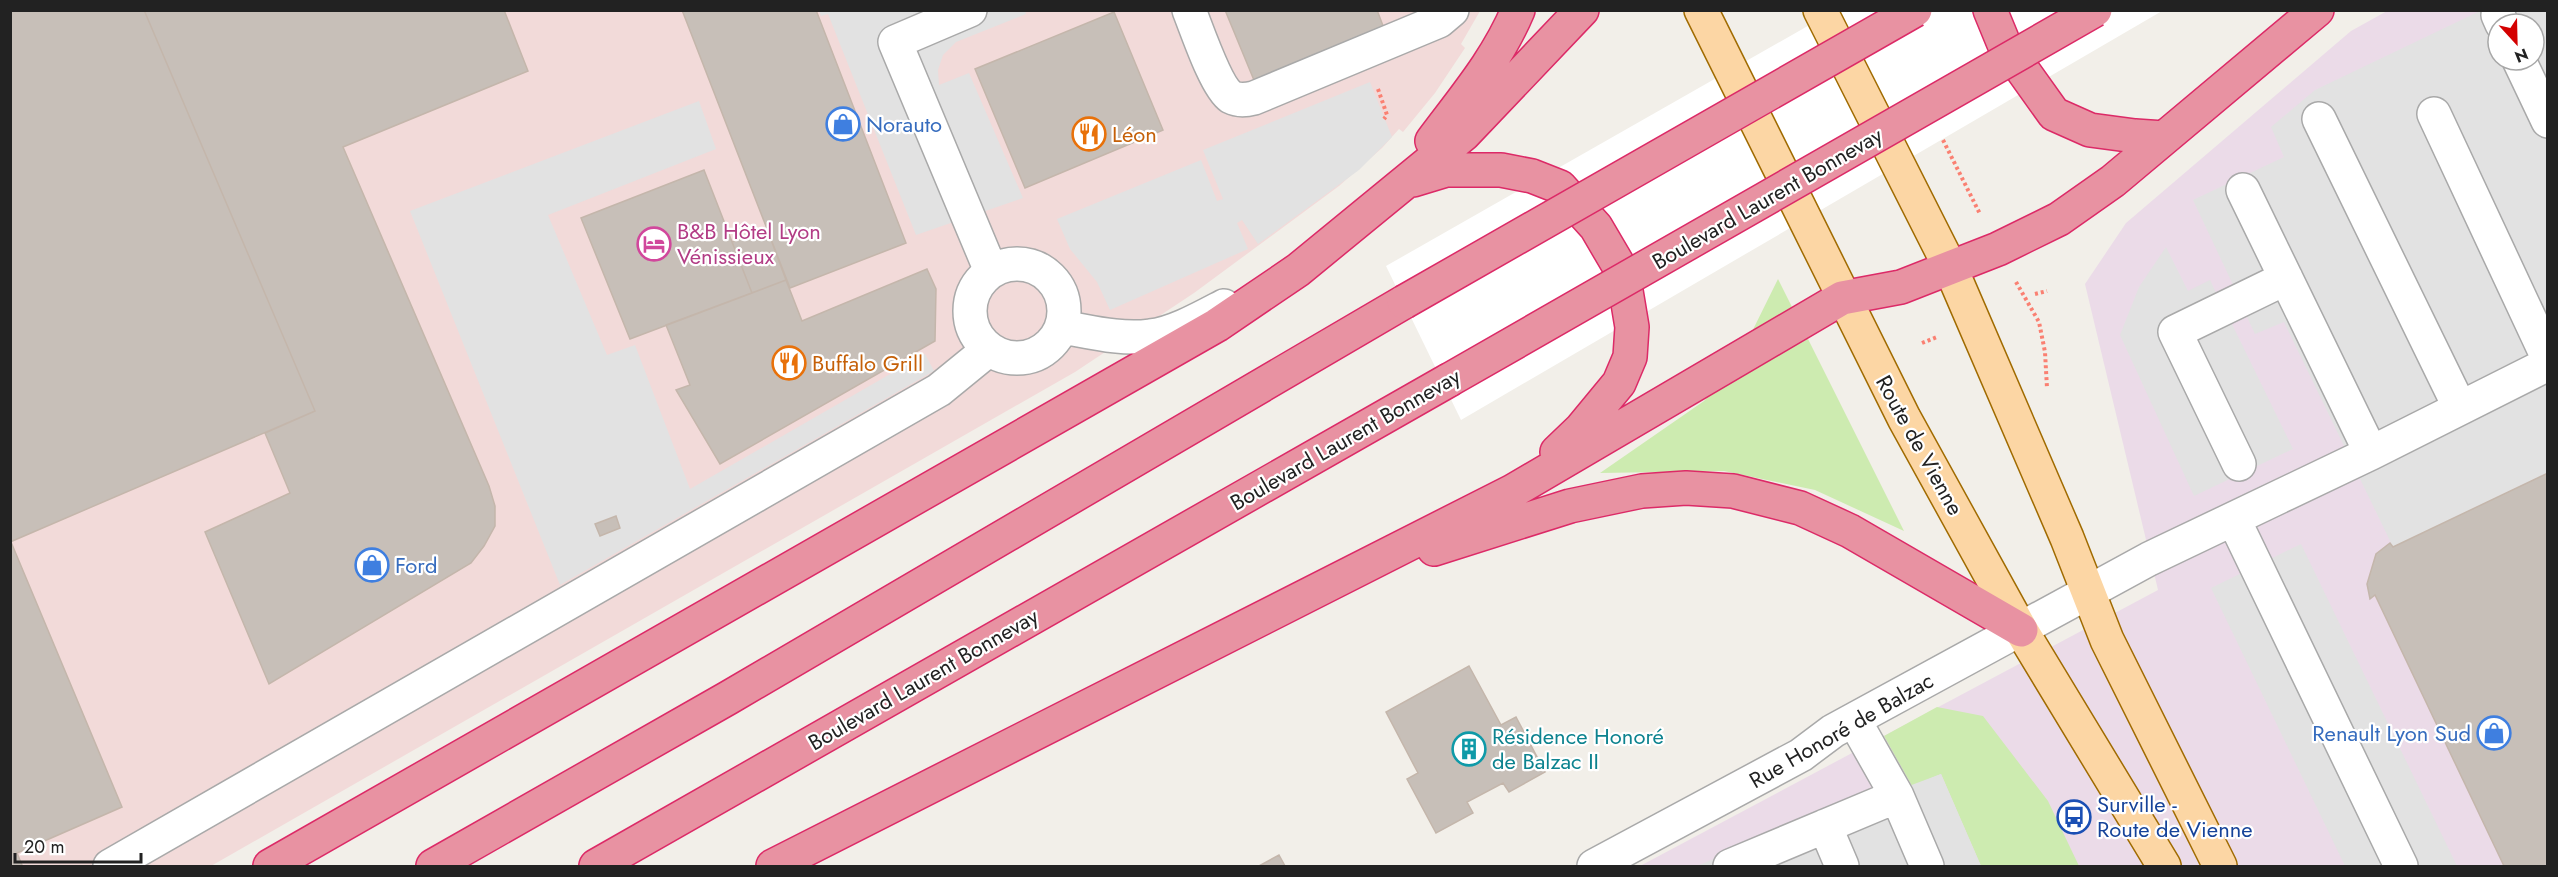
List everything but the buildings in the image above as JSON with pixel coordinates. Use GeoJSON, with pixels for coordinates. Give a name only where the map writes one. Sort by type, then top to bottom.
{"type":"FeatureCollection","features":[{"type":"Feature","properties":{"kind":"highway"},"geometry":{"type":"LineString","coordinates":[[1401,183],[1478,82],[1506,38],[1518,10]]}},
{"type":"Feature","properties":{"kind":"highway"},"geometry":{"type":"LineString","coordinates":[[270,867],[1217,325],[1298,270],[1365,216],[1401,183],[1464,134],[1582,10]]}},
{"type":"Feature","properties":{"kind":"highway"},"geometry":{"type":"LineString","coordinates":[[433,867],[738,692],[1404,302],[1915,10]]}},
{"type":"Feature","properties":{"kind":"highway"},"geometry":{"type":"LineString","coordinates":[[1990,10],[2004,44],[2054,114],[2090,130],[2164,138]]}},
{"type":"Feature","properties":{"kind":"highway","name":"Boulevard Laurent Bonnevay"},"geometry":{"type":"LineString","coordinates":[[596,867],[2095,10]]}},
{"type":"Feature","properties":{"kind":"highway"},"geometry":{"type":"LineString","coordinates":[[773,867],[1513,491],[1842,298],[1901,287],[1951,268],[2059,219],[2113,181],[2317,10]]}},
{"type":"Feature","properties":{"kind":"highway"},"geometry":{"type":"LineString","coordinates":[[1401,183],[1446,170],[1501,170],[1532,176],[1560,187],[1596,227],[1623,273],[1632,327],[1630,357],[1619,383],[1581,429],[1513,491]]}},
{"type":"Feature","properties":{"kind":"highway"},"geometry":{"type":"LineString","coordinates":[[1338,579],[1570,506],[1642,491],[1686,488],[1733,491],[1800,508],[1850,531],[2021,630]]}},
{"type":"Feature","properties":{"kind":"main road","name":"Route de Vienne"},"geometry":{"type":"LineString","coordinates":[[1701,10],[1842,298],[1904,418],[2021,630],[2164,867]]}},
{"type":"Feature","properties":{"kind":"main road"},"geometry":{"type":"LineString","coordinates":[[1820,10],[1951,268],[2067,538],[2107,640],[2220,867]]}},
{"type":"Feature","properties":{"kind":"street"},"geometry":{"type":"LineString","coordinates":[[970,10],[895,42],[991,271]]}},
{"type":"Feature","properties":{"kind":"street"},"geometry":{"type":"LineString","coordinates":[[1189,10],[1220,84],[1233,98],[1243,100],[1254,98],[1439,21],[1452,10]]}},
{"type":"Feature","properties":{"kind":"street"},"geometry":{"type":"LineString","coordinates":[[2525,72],[2547,121]]}},
{"type":"Feature","properties":{"kind":"street"},"geometry":{"type":"LineString","coordinates":[[2434,114],[2547,358]]}},
{"type":"Feature","properties":{"kind":"street"},"geometry":{"type":"LineString","coordinates":[[2319,119],[2460,408]]}},
{"type":"Feature","properties":{"kind":"street"},"geometry":{"type":"LineString","coordinates":[[2243,190],[2371,453]]}},
{"type":"Feature","properties":{"kind":"street"},"geometry":{"type":"LineString","coordinates":[[1006,264],[1024,264],[1040,269],[1053,280],[1062,294],[1065,311],[1062,327],[1050,346],[1031,357],[1008,358],[988,350],[978,339],[971,325],[969,310],[972,294],[979,282],[991,271],[1006,264]]}},
{"type":"Feature","properties":{"kind":"street"},"geometry":{"type":"LineString","coordinates":[[1062,327],[1119,337],[1153,336],[1193,321],[1298,270]]}},
{"type":"Feature","properties":{"kind":"street"},"geometry":{"type":"LineString","coordinates":[[2239,464],[2175,332],[2286,278]]}},
{"type":"Feature","properties":{"kind":"street"},"geometry":{"type":"LineString","coordinates":[[110,867],[939,390],[988,350]]}},
{"type":"Feature","properties":{"kind":"street","name":"Rue Honoré de Balzac"},"geometry":{"type":"LineString","coordinates":[[1594,867],[1802,755],[1833,731],[2149,560],[2371,453],[2547,364]]}},
{"type":"Feature","properties":{"kind":"street"},"geometry":{"type":"LineString","coordinates":[[2234,520],[2401,867]]}},
{"type":"Feature","properties":{"kind":"street"},"geometry":{"type":"LineString","coordinates":[[1854,720],[1897,796],[1928,867]]}},
{"type":"Feature","properties":{"kind":"street"},"geometry":{"type":"LineString","coordinates":[[1730,867],[1897,796]]}},
{"type":"Feature","properties":{"kind":"street"},"geometry":{"type":"LineString","coordinates":[[1825,826],[1842,867]]}},
{"type":"Feature","properties":{"kind":"path"},"geometry":{"type":"LineString","coordinates":[[2035,294],[2047,291]]}},
{"type":"Feature","properties":{"kind":"path"},"geometry":{"type":"LineString","coordinates":[[1922,343],[1937,337]]}},
{"type":"Feature","properties":{"kind":"shaded area"},"geometry":{"type":"Polygon","coordinates":[[[10,11],[1480,11],[1461,44],[1465,48],[1435,93],[1403,132],[1399,129],[1382,148],[1339,186],[1194,293],[1075,372],[211,866],[11,866],[10,11]]]}},
{"type":"Feature","properties":{"kind":"shaded area"},"geometry":{"type":"Polygon","coordinates":[[[819,11],[1025,11],[1026,14],[956,42],[943,55],[938,70],[939,85],[969,73],[1023,198],[916,235],[828,14],[821,16],[819,11]]]}},
{"type":"Feature","properties":{"kind":"shaded area"},"geometry":{"type":"Polygon","coordinates":[[[2387,11],[2547,11],[2547,866],[1640,866],[2158,590],[2085,284],[2126,223],[2351,31],[2387,11]]]}},
{"type":"Feature","properties":{"kind":"shaded area"},"geometry":{"type":"Polygon","coordinates":[[[2480,11],[2547,11],[2547,473],[2393,547],[2284,322],[2255,334],[2246,315],[2231,322],[2293,449],[2194,496],[2120,335],[2139,287],[2166,247],[2188,291],[2210,280],[2218,297],[2235,289],[2193,200],[2284,157],[2271,127],[2315,90],[2480,11]]]}},
{"type":"Feature","properties":{"kind":"shaded area"},"geometry":{"type":"Polygon","coordinates":[[[1370,82],[1392,137],[1359,170],[1258,244],[1242,220],[1237,223],[1248,249],[1110,310],[1097,282],[1070,249],[1057,219],[1201,160],[1217,201],[1223,199],[1203,150],[1370,82]]]}},
{"type":"Feature","properties":{"kind":"shaded area"},"geometry":{"type":"Polygon","coordinates":[[[699,101],[716,149],[548,215],[607,355],[635,345],[690,489],[925,354],[934,371],[560,585],[410,211],[699,101]]]}},
{"type":"Feature","properties":{"kind":"shaded area"},"geometry":{"type":"Polygon","coordinates":[[[2301,544],[2457,866],[2345,866],[2211,588],[2301,544]]]}},
{"type":"Feature","properties":{"kind":"shaded area"},"geometry":{"type":"Polygon","coordinates":[[[1941,774],[1981,866],[1697,866],[1839,806],[1874,799],[1941,774]]]}},
{"type":"Feature","properties":{"kind":"green space"},"geometry":{"type":"Polygon","coordinates":[[[1778,279],[1904,531],[1815,490],[1724,471],[1600,473],[1704,401],[1735,366],[1778,279]]]}},
{"type":"Feature","properties":{"kind":"green space"},"geometry":{"type":"Polygon","coordinates":[[[1937,707],[1983,716],[2048,801],[2079,866],[1981,866],[1941,774],[1912,786],[1884,736],[1937,707]]]}},
{"type":"Feature","properties":{"kind":"pier"},"geometry":{"type":"Polygon","coordinates":[[[1834,11],[2162,11],[1461,420],[1386,266],[1834,11]]]}},
{"type":"Feature","properties":{"kind":"place","name":"Norauto"},"geometry":{"type":"Point","coordinates":[843,124]}},
{"type":"Feature","properties":{"kind":"place","name":"Léon"},"geometry":{"type":"Point","coordinates":[1089,134]}},
{"type":"Feature","properties":{"kind":"place","name":"B&B Hôtel Lyon Vénissieux"},"geometry":{"type":"Point","coordinates":[654,244]}},
{"type":"Feature","properties":{"kind":"place","name":"Buffalo Grill"},"geometry":{"type":"Point","coordinates":[789,363]}},
{"type":"Feature","properties":{"kind":"place","name":"Ford"},"geometry":{"type":"Point","coordinates":[372,565]}},
{"type":"Feature","properties":{"kind":"place","name":"Renault Lyon Sud"},"geometry":{"type":"Point","coordinates":[2494,733]}},
{"type":"Feature","properties":{"kind":"place","name":"Résidence Honoré de Balzac II"},"geometry":{"type":"Point","coordinates":[1469,749]}},
{"type":"Feature","properties":{"kind":"place","name":"Surville - Route de Vienne"},"geometry":{"type":"Point","coordinates":[2074,817]}}]}
